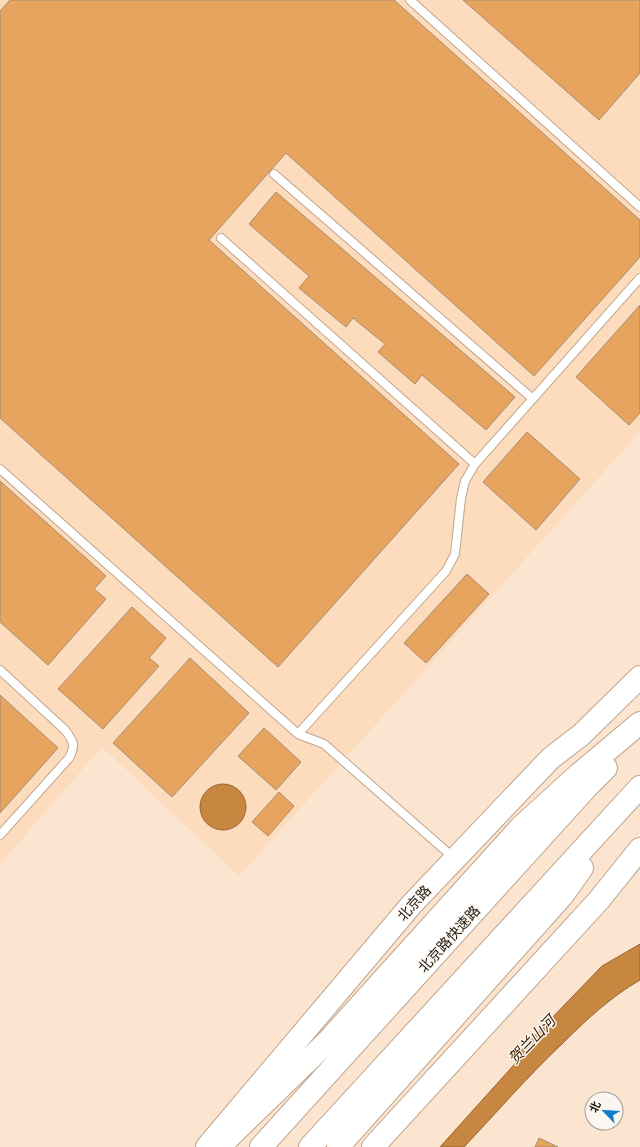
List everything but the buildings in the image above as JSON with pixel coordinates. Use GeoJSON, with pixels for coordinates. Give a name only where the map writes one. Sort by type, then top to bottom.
{"type":"FeatureCollection","features":[{"type":"Feature","properties":{"kind":"main road","name":"北京路"},"geometry":{"type":"LineString","coordinates":[[206,1147],[412,904],[551,758],[581,735],[640,677]]}},
{"type":"Feature","properties":{"kind":"main road"},"geometry":{"type":"LineString","coordinates":[[219,1147],[327,1042],[522,827],[578,775],[640,723]]}},
{"type":"Feature","properties":{"kind":"main road","name":"北京路快速路"},"geometry":{"type":"LineString","coordinates":[[261,1147],[581,793],[640,732]]}},
{"type":"Feature","properties":{"kind":"main road"},"geometry":{"type":"LineString","coordinates":[[310,1147],[640,786]]}},
{"type":"Feature","properties":{"kind":"main road"},"geometry":{"type":"LineString","coordinates":[[338,1147],[562,896],[640,790]]}},
{"type":"Feature","properties":{"kind":"main road"},"geometry":{"type":"LineString","coordinates":[[373,1147],[599,900],[640,850]]}},
{"type":"Feature","properties":{"kind":"lane"},"geometry":{"type":"LineString","coordinates":[[410,0],[640,207]]}},
{"type":"Feature","properties":{"kind":"lane"},"geometry":{"type":"LineString","coordinates":[[274,174],[533,399]]}},
{"type":"Feature","properties":{"kind":"lane"},"geometry":{"type":"LineString","coordinates":[[221,238],[475,464]]}},
{"type":"Feature","properties":{"kind":"lane"},"geometry":{"type":"LineString","coordinates":[[298,734],[446,571],[455,554],[461,498],[465,481],[475,464],[640,278]]}},
{"type":"Feature","properties":{"kind":"lane"},"geometry":{"type":"LineString","coordinates":[[0,469],[298,734],[324,744],[455,859]]}},
{"type":"Feature","properties":{"kind":"lane"},"geometry":{"type":"LineString","coordinates":[[0,670],[65,730],[72,739],[74,749],[69,758],[0,834]]}},
{"type":"Feature","properties":{"kind":"shaded area"},"geometry":{"type":"Polygon","coordinates":[[[0,0],[640,0],[640,432],[239,876],[102,747],[0,864],[0,0]]]}},
{"type":"Feature","properties":{"kind":"water"},"geometry":{"type":"Polygon","coordinates":[[[218,784],[228,784],[236,788],[242,794],[246,802],[246,812],[242,820],[236,826],[228,830],[218,830],[210,826],[204,820],[200,812],[200,802],[204,794],[210,788],[218,784]]]}},
{"type":"Feature","properties":{"kind":"water","name":"贺兰山河"},"geometry":{"type":"Polygon","coordinates":[[[640,944],[640,980],[609,1001],[581,1025],[537,1068],[464,1147],[440,1147],[521,1057],[520,1051],[602,966],[640,944]]]}}]}
